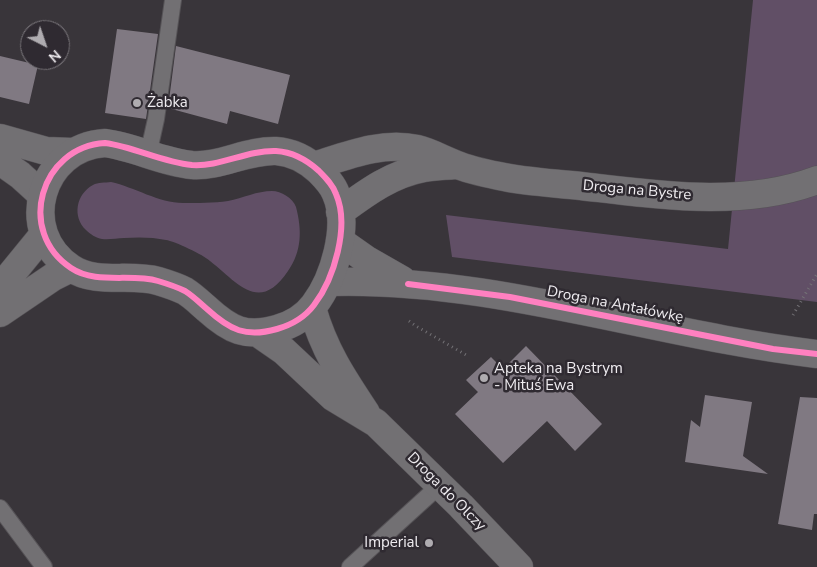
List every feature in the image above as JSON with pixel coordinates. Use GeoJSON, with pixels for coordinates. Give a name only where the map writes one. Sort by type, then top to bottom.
{"type":"FeatureCollection","features":[{"type":"Feature","properties":{"kind":"street"},"geometry":{"type":"LineString","coordinates":[[0,138],[46,151],[73,152]]}},
{"type":"Feature","properties":{"kind":"street"},"geometry":{"type":"LineString","coordinates":[[105,143],[131,148],[148,155],[168,162],[204,165],[247,154],[277,151],[304,160],[314,166],[333,187],[339,202],[340,241],[329,282],[312,308],[295,322],[284,327],[258,333],[248,333],[229,327],[197,300],[172,285],[143,278],[90,276],[70,268],[56,254],[44,234],[40,219],[42,195],[45,185],[53,173],[73,152],[83,147],[105,143]]}},
{"type":"Feature","properties":{"kind":"street","name":"Droga na Bystre"},"geometry":{"type":"LineString","coordinates":[[314,166],[368,150],[404,147],[434,154],[457,165],[502,177],[679,196],[730,197],[788,189],[817,180]]}},
{"type":"Feature","properties":{"kind":"street"},"geometry":{"type":"LineString","coordinates":[[0,161],[20,175],[42,195]]}},
{"type":"Feature","properties":{"kind":"street","name":"Droga na Bystre"},"geometry":{"type":"LineString","coordinates":[[340,212],[374,187],[406,172],[457,165]]}},
{"type":"Feature","properties":{"kind":"street"},"geometry":{"type":"LineString","coordinates":[[0,288],[44,234]]}},
{"type":"Feature","properties":{"kind":"street","name":"Droga na Antałówkę"},"geometry":{"type":"LineString","coordinates":[[340,241],[367,260],[408,284]]}},
{"type":"Feature","properties":{"kind":"street"},"geometry":{"type":"LineString","coordinates":[[0,313],[53,276],[70,268]]}},
{"type":"Feature","properties":{"kind":"street","name":"Droga na Antałówkę"},"geometry":{"type":"LineString","coordinates":[[329,282],[365,281],[408,284],[510,297],[773,348],[817,354]]}},
{"type":"Feature","properties":{"kind":"street","name":"Droga do Olczy"},"geometry":{"type":"LineString","coordinates":[[312,308],[319,331],[336,368],[370,418]]}},
{"type":"Feature","properties":{"kind":"street","name":"Droga do Olczy"},"geometry":{"type":"LineString","coordinates":[[258,333],[284,351],[333,397],[370,418],[397,442],[520,567]]}},
{"type":"Feature","properties":{"kind":"lane"},"geometry":{"type":"LineString","coordinates":[[148,155],[156,119],[173,0]]}},
{"type":"Feature","properties":{"kind":"lane"},"geometry":{"type":"LineString","coordinates":[[350,567],[440,485]]}},
{"type":"Feature","properties":{"kind":"lane"},"geometry":{"type":"LineString","coordinates":[[0,508],[44,567]]}},
{"type":"Feature","properties":{"kind":"path"},"geometry":{"type":"LineString","coordinates":[[791,319],[817,274]]}},
{"type":"Feature","properties":{"kind":"path"},"geometry":{"type":"LineString","coordinates":[[416,326],[468,356]]}},
{"type":"Feature","properties":{"kind":"shaded area"},"geometry":{"type":"Polygon","coordinates":[[[753,0],[817,0],[817,302],[452,257],[446,215],[728,249],[753,0]]]}},
{"type":"Feature","properties":{"kind":"shaded area"},"geometry":{"type":"Polygon","coordinates":[[[111,182],[156,198],[183,203],[223,202],[261,192],[279,192],[289,198],[296,207],[300,240],[296,256],[288,271],[277,284],[268,291],[258,293],[239,285],[202,255],[170,241],[156,238],[98,238],[89,233],[82,225],[79,219],[78,206],[87,189],[97,183],[111,182]]]}},
{"type":"Feature","properties":{"kind":"building"},"geometry":{"type":"Polygon","coordinates":[[[117,29],[158,34],[146,119],[105,113],[117,29]]]}},
{"type":"Feature","properties":{"kind":"building"},"geometry":{"type":"Polygon","coordinates":[[[176,46],[290,75],[278,124],[230,111],[227,124],[168,108],[176,46]]]}},
{"type":"Feature","properties":{"kind":"building"},"geometry":{"type":"Polygon","coordinates":[[[0,56],[20,61],[20,70],[37,70],[29,104],[0,97],[0,56]]]}},
{"type":"Feature","properties":{"kind":"building"},"geometry":{"type":"Polygon","coordinates":[[[526,346],[602,424],[575,451],[547,421],[503,463],[455,414],[478,392],[466,380],[491,357],[503,369],[526,346]]]}},
{"type":"Feature","properties":{"kind":"building"},"geometry":{"type":"Polygon","coordinates":[[[705,395],[752,402],[743,456],[768,474],[685,462],[691,420],[700,427],[705,395]]]}},
{"type":"Feature","properties":{"kind":"building"},"geometry":{"type":"Polygon","coordinates":[[[800,397],[817,398],[817,514],[814,514],[812,530],[778,524],[800,397]]]}},
{"type":"Feature","properties":{"kind":"cycle path"},"geometry":{"type":"LineString","coordinates":[[105,143],[170,161],[192,165],[213,164],[255,153],[276,151],[293,155],[314,167],[327,179],[335,191],[340,207],[341,221],[338,252],[328,281],[314,305],[302,317],[287,325],[266,332],[247,332],[231,327],[188,293],[172,286],[148,279],[91,276],[71,268],[54,252],[44,234],[40,214],[43,194],[51,175],[65,159],[83,148],[105,143]]}},
{"type":"Feature","properties":{"kind":"cycle path"},"geometry":{"type":"LineString","coordinates":[[408,284],[510,297],[773,349],[817,354]]}},
{"type":"Feature","properties":{"kind":"place","name":"Żabka"},"geometry":{"type":"Point","coordinates":[137,103]}},
{"type":"Feature","properties":{"kind":"place","name":"Apteka na Bystrym - Mituś Ewa"},"geometry":{"type":"Point","coordinates":[484,378]}},
{"type":"Feature","properties":{"kind":"place","name":"Imperial"},"geometry":{"type":"Point","coordinates":[429,543]}}]}
